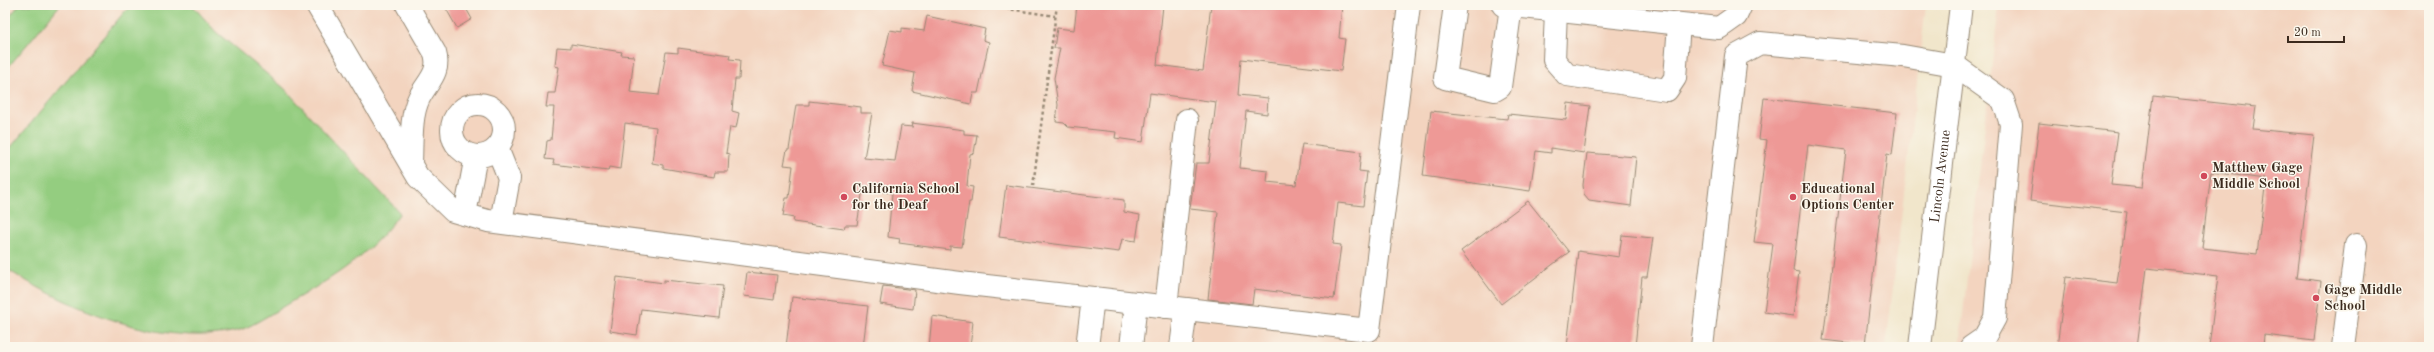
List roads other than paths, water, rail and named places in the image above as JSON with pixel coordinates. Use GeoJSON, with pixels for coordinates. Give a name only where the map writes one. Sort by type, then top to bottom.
{"type":"FeatureCollection","features":[{"type":"Feature","properties":{"kind":"street"},"geometry":{"type":"LineString","coordinates":[[317,5],[418,176],[438,198],[453,211],[501,222],[952,282],[1369,330],[1409,5]]}},
{"type":"Feature","properties":{"kind":"street"},"geometry":{"type":"LineString","coordinates":[[407,5],[435,53],[437,61],[434,76],[418,99],[411,163]]}},
{"type":"Feature","properties":{"kind":"street"},"geometry":{"type":"LineString","coordinates":[[1455,5],[1445,78],[1495,90],[1500,86],[1507,5],[1719,28],[1736,16],[1741,5]]}},
{"type":"Feature","properties":{"kind":"street","name":"Lincoln Avenue"},"geometry":{"type":"LineString","coordinates":[[1920,347],[1961,5]]}},
{"type":"Feature","properties":{"kind":"street"},"geometry":{"type":"LineString","coordinates":[[1556,11],[1554,60],[1567,76],[1667,90],[1676,78],[1679,24]]}},
{"type":"Feature","properties":{"kind":"street"},"geometry":{"type":"LineString","coordinates":[[1702,347],[1736,56],[1760,43],[1903,56],[1954,65],[2003,100],[2011,124],[1996,318],[1984,338],[1971,347]]}},
{"type":"Feature","properties":{"kind":"street"},"geometry":{"type":"LineString","coordinates":[[487,105],[500,116],[504,132],[497,148],[484,156],[476,156],[460,149],[452,133],[456,116],[469,106],[487,105]]}},
{"type":"Feature","properties":{"kind":"street"},"geometry":{"type":"LineString","coordinates":[[1181,347],[1176,308],[1187,120]]}},
{"type":"Feature","properties":{"kind":"street"},"geometry":{"type":"LineString","coordinates":[[497,148],[509,178],[501,222]]}},
{"type":"Feature","properties":{"kind":"street"},"geometry":{"type":"LineString","coordinates":[[465,214],[476,156]]}},
{"type":"Feature","properties":{"kind":"street"},"geometry":{"type":"LineString","coordinates":[[2343,347],[2356,245]]}},
{"type":"Feature","properties":{"kind":"street"},"geometry":{"type":"LineString","coordinates":[[1087,347],[1093,298]]}},
{"type":"Feature","properties":{"kind":"street"},"geometry":{"type":"LineString","coordinates":[[1130,347],[1136,303]]}},
{"type":"Feature","properties":{"kind":"place","name":"Matthew Gage Middle School"},"geometry":{"type":"Point","coordinates":[2204,176]}},
{"type":"Feature","properties":{"kind":"place","name":"California School for the Deaf"},"geometry":{"type":"Point","coordinates":[844,197]}},
{"type":"Feature","properties":{"kind":"place","name":"Educational Options Center"},"geometry":{"type":"Point","coordinates":[1793,197]}},
{"type":"Feature","properties":{"kind":"place","name":"Gage Middle School"},"geometry":{"type":"Point","coordinates":[2316,298]}}]}
